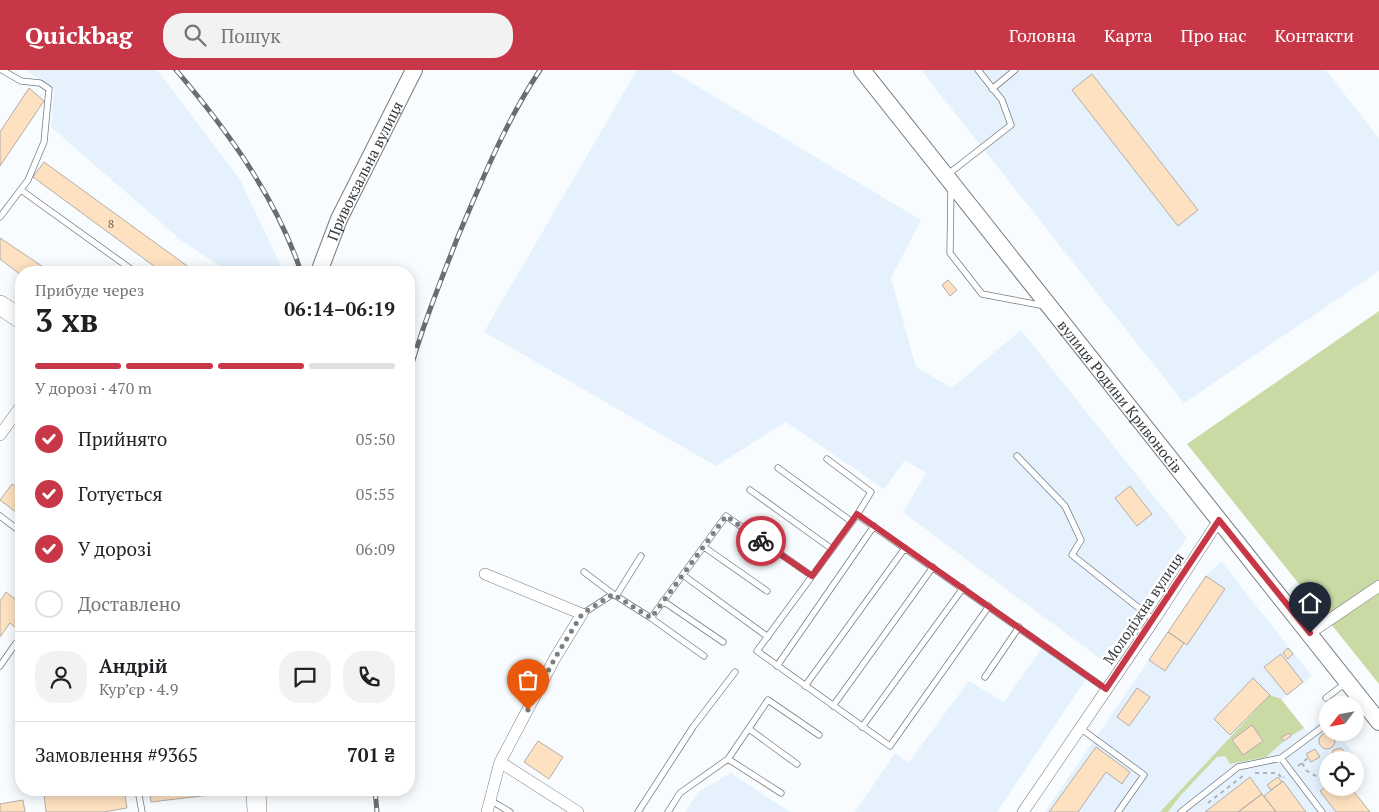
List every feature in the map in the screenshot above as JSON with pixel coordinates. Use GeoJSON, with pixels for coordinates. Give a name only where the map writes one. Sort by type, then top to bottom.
{"type":"FeatureCollection","features":[{"type":"Feature","properties":{"kind":"main road","name":"Привокзальна вулиця"},"geometry":{"type":"LineString","coordinates":[[321,266],[339,219],[414,70]]}},
{"type":"Feature","properties":{"kind":"main road","name":"вулиця Родини Кривоносів"},"geometry":{"type":"LineString","coordinates":[[862,70],[1348,681],[1358,700],[1379,722]]}},
{"type":"Feature","properties":{"kind":"main road"},"geometry":{"type":"LineString","coordinates":[[0,305],[15,316]]}},
{"type":"Feature","properties":{"kind":"main road"},"geometry":{"type":"LineString","coordinates":[[256,796],[257,812]]}},
{"type":"Feature","properties":{"kind":"street"},"geometry":{"type":"LineString","coordinates":[[0,435],[15,414]]}},
{"type":"Feature","properties":{"kind":"street","name":"Молодіжна вулиця"},"geometry":{"type":"LineString","coordinates":[[1023,812],[1154,620],[1219,520]]}},
{"type":"Feature","properties":{"kind":"street"},"geometry":{"type":"LineString","coordinates":[[484,574],[582,614],[555,658],[500,762],[487,812]]}},
{"type":"Feature","properties":{"kind":"street"},"geometry":{"type":"LineString","coordinates":[[1310,633],[1379,586]]}},
{"type":"Feature","properties":{"kind":"street"},"geometry":{"type":"LineString","coordinates":[[500,762],[578,812]]}},
{"type":"Feature","properties":{"kind":"lane"},"geometry":{"type":"LineString","coordinates":[[0,217],[28,180],[44,142],[49,89],[40,83],[21,82],[2,70]]}},
{"type":"Feature","properties":{"kind":"lane"},"geometry":{"type":"LineString","coordinates":[[978,70],[1002,100],[1011,125],[948,180],[950,253],[982,294],[1049,307]]}},
{"type":"Feature","properties":{"kind":"lane"},"geometry":{"type":"LineString","coordinates":[[992,89],[1016,70]]}},
{"type":"Feature","properties":{"kind":"lane"},"geometry":{"type":"LineString","coordinates":[[21,190],[127,266]]}},
{"type":"Feature","properties":{"kind":"lane"},"geometry":{"type":"LineString","coordinates":[[1017,456],[1065,506],[1080,540],[1072,555],[1154,620]]}},
{"type":"Feature","properties":{"kind":"lane"},"geometry":{"type":"LineString","coordinates":[[827,459],[872,492],[757,651],[890,746],[989,606]]}},
{"type":"Feature","properties":{"kind":"lane"},"geometry":{"type":"LineString","coordinates":[[778,468],[852,522]]}},
{"type":"Feature","properties":{"kind":"lane"},"geometry":{"type":"LineString","coordinates":[[750,490],[832,549]]}},
{"type":"Feature","properties":{"kind":"lane"},"geometry":{"type":"LineString","coordinates":[[857,514],[1106,689]]}},
{"type":"Feature","properties":{"kind":"lane"},"geometry":{"type":"LineString","coordinates":[[0,516],[15,527]]}},
{"type":"Feature","properties":{"kind":"lane"},"geometry":{"type":"LineString","coordinates":[[651,618],[726,516],[812,576]]}},
{"type":"Feature","properties":{"kind":"lane"},"geometry":{"type":"LineString","coordinates":[[777,666],[874,526]]}},
{"type":"Feature","properties":{"kind":"lane"},"geometry":{"type":"LineString","coordinates":[[704,547],[767,591]]}},
{"type":"Feature","properties":{"kind":"lane"},"geometry":{"type":"LineString","coordinates":[[805,686],[905,548]]}},
{"type":"Feature","properties":{"kind":"lane"},"geometry":{"type":"LineString","coordinates":[[582,614],[614,595],[641,556]]}},
{"type":"Feature","properties":{"kind":"lane"},"geometry":{"type":"LineString","coordinates":[[833,706],[933,567]]}},
{"type":"Feature","properties":{"kind":"lane"},"geometry":{"type":"LineString","coordinates":[[584,572],[614,595],[651,618],[704,656]]}},
{"type":"Feature","properties":{"kind":"lane"},"geometry":{"type":"LineString","coordinates":[[683,575],[768,637]]}},
{"type":"Feature","properties":{"kind":"lane"},"geometry":{"type":"LineString","coordinates":[[862,726],[963,588]]}},
{"type":"Feature","properties":{"kind":"lane"},"geometry":{"type":"LineString","coordinates":[[663,601],[722,642]]}},
{"type":"Feature","properties":{"kind":"lane"},"geometry":{"type":"LineString","coordinates":[[985,678],[1019,628]]}},
{"type":"Feature","properties":{"kind":"lane"},"geometry":{"type":"LineString","coordinates":[[0,666],[15,644]]}},
{"type":"Feature","properties":{"kind":"lane"},"geometry":{"type":"LineString","coordinates":[[638,812],[693,726],[735,672]]}},
{"type":"Feature","properties":{"kind":"lane"},"geometry":{"type":"LineString","coordinates":[[1329,696],[1348,681]]}},
{"type":"Feature","properties":{"kind":"lane"},"geometry":{"type":"LineString","coordinates":[[668,812],[680,793],[728,759],[768,700],[819,735]]}},
{"type":"Feature","properties":{"kind":"lane"},"geometry":{"type":"LineString","coordinates":[[1080,728],[1144,776],[1118,812]]}},
{"type":"Feature","properties":{"kind":"lane"},"geometry":{"type":"LineString","coordinates":[[749,729],[797,764]]}},
{"type":"Feature","properties":{"kind":"lane"},"geometry":{"type":"LineString","coordinates":[[1181,812],[1238,767],[1282,758],[1319,730]]}},
{"type":"Feature","properties":{"kind":"lane"},"geometry":{"type":"LineString","coordinates":[[1282,758],[1322,812]]}},
{"type":"Feature","properties":{"kind":"lane"},"geometry":{"type":"LineString","coordinates":[[728,759],[781,793]]}},
{"type":"Feature","properties":{"kind":"lane"},"geometry":{"type":"LineString","coordinates":[[139,796],[142,812]]}},
{"type":"Feature","properties":{"kind":"lane"},"geometry":{"type":"LineString","coordinates":[[490,800],[510,812]]}},
{"type":"Feature","properties":{"kind":"path"},"geometry":{"type":"LineString","coordinates":[[1254,773],[1278,773],[1282,779],[1308,758]]}},
{"type":"Feature","properties":{"kind":"path"},"geometry":{"type":"LineString","coordinates":[[1302,763],[1307,771],[1319,778]]}},
{"type":"Feature","properties":{"kind":"path"},"geometry":{"type":"LineString","coordinates":[[1203,806],[1246,773]]}},
{"type":"Feature","properties":{"kind":"shaded area"},"geometry":{"type":"Polygon","coordinates":[[[25,70],[157,70],[239,178],[281,266],[220,266],[182,241],[51,127],[54,89],[25,70]]]}},
{"type":"Feature","properties":{"kind":"shaded area"},"geometry":{"type":"Polygon","coordinates":[[[637,70],[670,70],[921,220],[891,278],[916,367],[952,388],[1021,330],[1187,538],[1103,661],[903,512],[926,473],[905,460],[884,489],[786,422],[716,466],[484,332],[637,70]]]}},
{"type":"Feature","properties":{"kind":"shaded area"},"geometry":{"type":"Polygon","coordinates":[[[921,70],[1326,70],[1379,139],[1379,271],[1184,403],[921,70]]]}},
{"type":"Feature","properties":{"kind":"shaded area"},"geometry":{"type":"Polygon","coordinates":[[[1221,561],[1312,676],[1281,700],[1308,732],[1319,723],[1319,741],[1344,741],[1352,751],[1319,751],[1319,796],[1357,796],[1370,812],[1045,812],[1206,576],[1221,561]]]}},
{"type":"Feature","properties":{"kind":"shaded area"},"geometry":{"type":"Polygon","coordinates":[[[1042,648],[1086,679],[997,812],[855,812],[895,753],[908,763],[969,681],[1004,702],[1042,648]]]}},
{"type":"Feature","properties":{"kind":"shaded area"},"geometry":{"type":"Polygon","coordinates":[[[731,773],[790,812],[685,812],[698,792],[731,773]]]}},
{"type":"Feature","properties":{"kind":"green space"},"geometry":{"type":"Polygon","coordinates":[[[1379,311],[1379,684],[1187,444],[1379,311]]]}},
{"type":"Feature","properties":{"kind":"green space"},"geometry":{"type":"Polygon","coordinates":[[[1270,695],[1281,699],[1304,728],[1291,736],[1289,733],[1282,737],[1284,741],[1266,757],[1230,764],[1225,756],[1217,757],[1180,796],[1168,812],[1160,812],[1270,695]]]}},
{"type":"Feature","properties":{"kind":"building"},"geometry":{"type":"Polygon","coordinates":[[[1092,74],[1198,210],[1178,226],[1072,90],[1092,74]]]}},
{"type":"Feature","properties":{"kind":"building"},"geometry":{"type":"Polygon","coordinates":[[[29,88],[44,101],[0,166],[0,132],[29,88]]]}},
{"type":"Feature","properties":{"kind":"building"},"geometry":{"type":"Polygon","coordinates":[[[44,162],[187,266],[154,266],[33,177],[44,162]]]}},
{"type":"Feature","properties":{"kind":"building"},"geometry":{"type":"Polygon","coordinates":[[[0,238],[42,266],[15,266],[15,270],[0,259],[0,238]]]}},
{"type":"Feature","properties":{"kind":"building"},"geometry":{"type":"Polygon","coordinates":[[[948,280],[957,290],[950,296],[942,285],[948,280]]]}},
{"type":"Feature","properties":{"kind":"building"},"geometry":{"type":"Polygon","coordinates":[[[12,484],[15,486],[15,511],[0,500],[12,484]]]}},
{"type":"Feature","properties":{"kind":"building"},"geometry":{"type":"Polygon","coordinates":[[[1130,486],[1152,514],[1137,526],[1115,498],[1130,486]]]}},
{"type":"Feature","properties":{"kind":"building"},"geometry":{"type":"Polygon","coordinates":[[[1206,576],[1225,589],[1187,645],[1168,632],[1206,576]]]}},
{"type":"Feature","properties":{"kind":"building"},"geometry":{"type":"Polygon","coordinates":[[[6,592],[15,599],[15,627],[10,623],[0,637],[0,601],[6,592]]]}},
{"type":"Feature","properties":{"kind":"building"},"geometry":{"type":"Polygon","coordinates":[[[1168,632],[1184,643],[1165,671],[1149,660],[1168,632]]]}},
{"type":"Feature","properties":{"kind":"building"},"geometry":{"type":"Polygon","coordinates":[[[1288,648],[1293,654],[1288,659],[1283,653],[1288,648]]]}},
{"type":"Feature","properties":{"kind":"building"},"geometry":{"type":"Polygon","coordinates":[[[1281,654],[1303,682],[1287,695],[1264,667],[1281,654]]]}},
{"type":"Feature","properties":{"kind":"building"},"geometry":{"type":"Polygon","coordinates":[[[1253,678],[1270,695],[1230,735],[1214,719],[1253,678]]]}},
{"type":"Feature","properties":{"kind":"building"},"geometry":{"type":"Polygon","coordinates":[[[1137,688],[1150,697],[1129,726],[1117,717],[1137,688]]]}},
{"type":"Feature","properties":{"kind":"building"},"geometry":{"type":"Polygon","coordinates":[[[1252,725],[1263,741],[1243,755],[1232,740],[1252,725]]]}},
{"type":"Feature","properties":{"kind":"building"},"geometry":{"type":"Polygon","coordinates":[[[1289,733],[1291,736],[1284,741],[1281,738],[1289,733]]]}},
{"type":"Feature","properties":{"kind":"building"},"geometry":{"type":"Polygon","coordinates":[[[538,741],[563,757],[549,779],[524,762],[538,741]]]}},
{"type":"Feature","properties":{"kind":"building"},"geometry":{"type":"Polygon","coordinates":[[[1319,741],[1335,741],[1335,744],[1330,749],[1324,749],[1319,744],[1319,741]]]}},
{"type":"Feature","properties":{"kind":"building"},"geometry":{"type":"Polygon","coordinates":[[[1096,747],[1130,772],[1122,784],[1106,772],[1078,812],[1049,812],[1096,747]]]}},
{"type":"Feature","properties":{"kind":"building"},"geometry":{"type":"Polygon","coordinates":[[[1341,748],[1344,751],[1333,751],[1341,748]]]}},
{"type":"Feature","properties":{"kind":"building"},"geometry":{"type":"Polygon","coordinates":[[[1315,749],[1319,758],[1311,762],[1306,754],[1315,749]]]}},
{"type":"Feature","properties":{"kind":"building"},"geometry":{"type":"Polygon","coordinates":[[[1250,777],[1262,794],[1238,812],[1205,812],[1250,777]]]}},
{"type":"Feature","properties":{"kind":"building"},"geometry":{"type":"Polygon","coordinates":[[[1278,777],[1282,782],[1271,790],[1267,785],[1278,777]]]}},
{"type":"Feature","properties":{"kind":"building"},"geometry":{"type":"Polygon","coordinates":[[[1283,781],[1306,812],[1276,812],[1264,796],[1283,781]]]}},
{"type":"Feature","properties":{"kind":"building"},"geometry":{"type":"Polygon","coordinates":[[[1262,794],[1276,812],[1238,812],[1262,794]]]}},
{"type":"Feature","properties":{"kind":"building"},"geometry":{"type":"Polygon","coordinates":[[[44,796],[125,796],[127,808],[103,812],[46,812],[44,796]]]}},
{"type":"Feature","properties":{"kind":"building"},"geometry":{"type":"Polygon","coordinates":[[[150,796],[201,796],[151,802],[150,796]]]}},
{"type":"Feature","properties":{"kind":"building"},"geometry":{"type":"Polygon","coordinates":[[[1324,796],[1357,796],[1370,812],[1336,812],[1324,796]]]}},
{"type":"Feature","properties":{"kind":"building"},"geometry":{"type":"Polygon","coordinates":[[[23,800],[25,812],[0,812],[0,804],[23,800]]]}},
{"type":"Feature","properties":{"kind":"railway"},"geometry":{"type":"LineString","coordinates":[[176,70],[214,116],[248,165],[278,217],[299,266]]}},
{"type":"Feature","properties":{"kind":"railway"},"geometry":{"type":"LineString","coordinates":[[415,355],[432,304],[477,192],[516,109],[540,70]]}},
{"type":"Feature","properties":{"kind":"railway"},"geometry":{"type":"LineString","coordinates":[[376,796],[377,812]]}},
{"type":"Feature","properties":{"kind":"way so far"},"geometry":{"type":"LineString","coordinates":[[528,710],[555,658],[582,614],[613,594],[651,618],[726,516],[761,541]]}},
{"type":"Feature","properties":{"kind":"route"},"geometry":{"type":"LineString","coordinates":[[761,541],[812,576],[857,514],[1106,689],[1154,620],[1219,520],[1310,633]]}}]}
